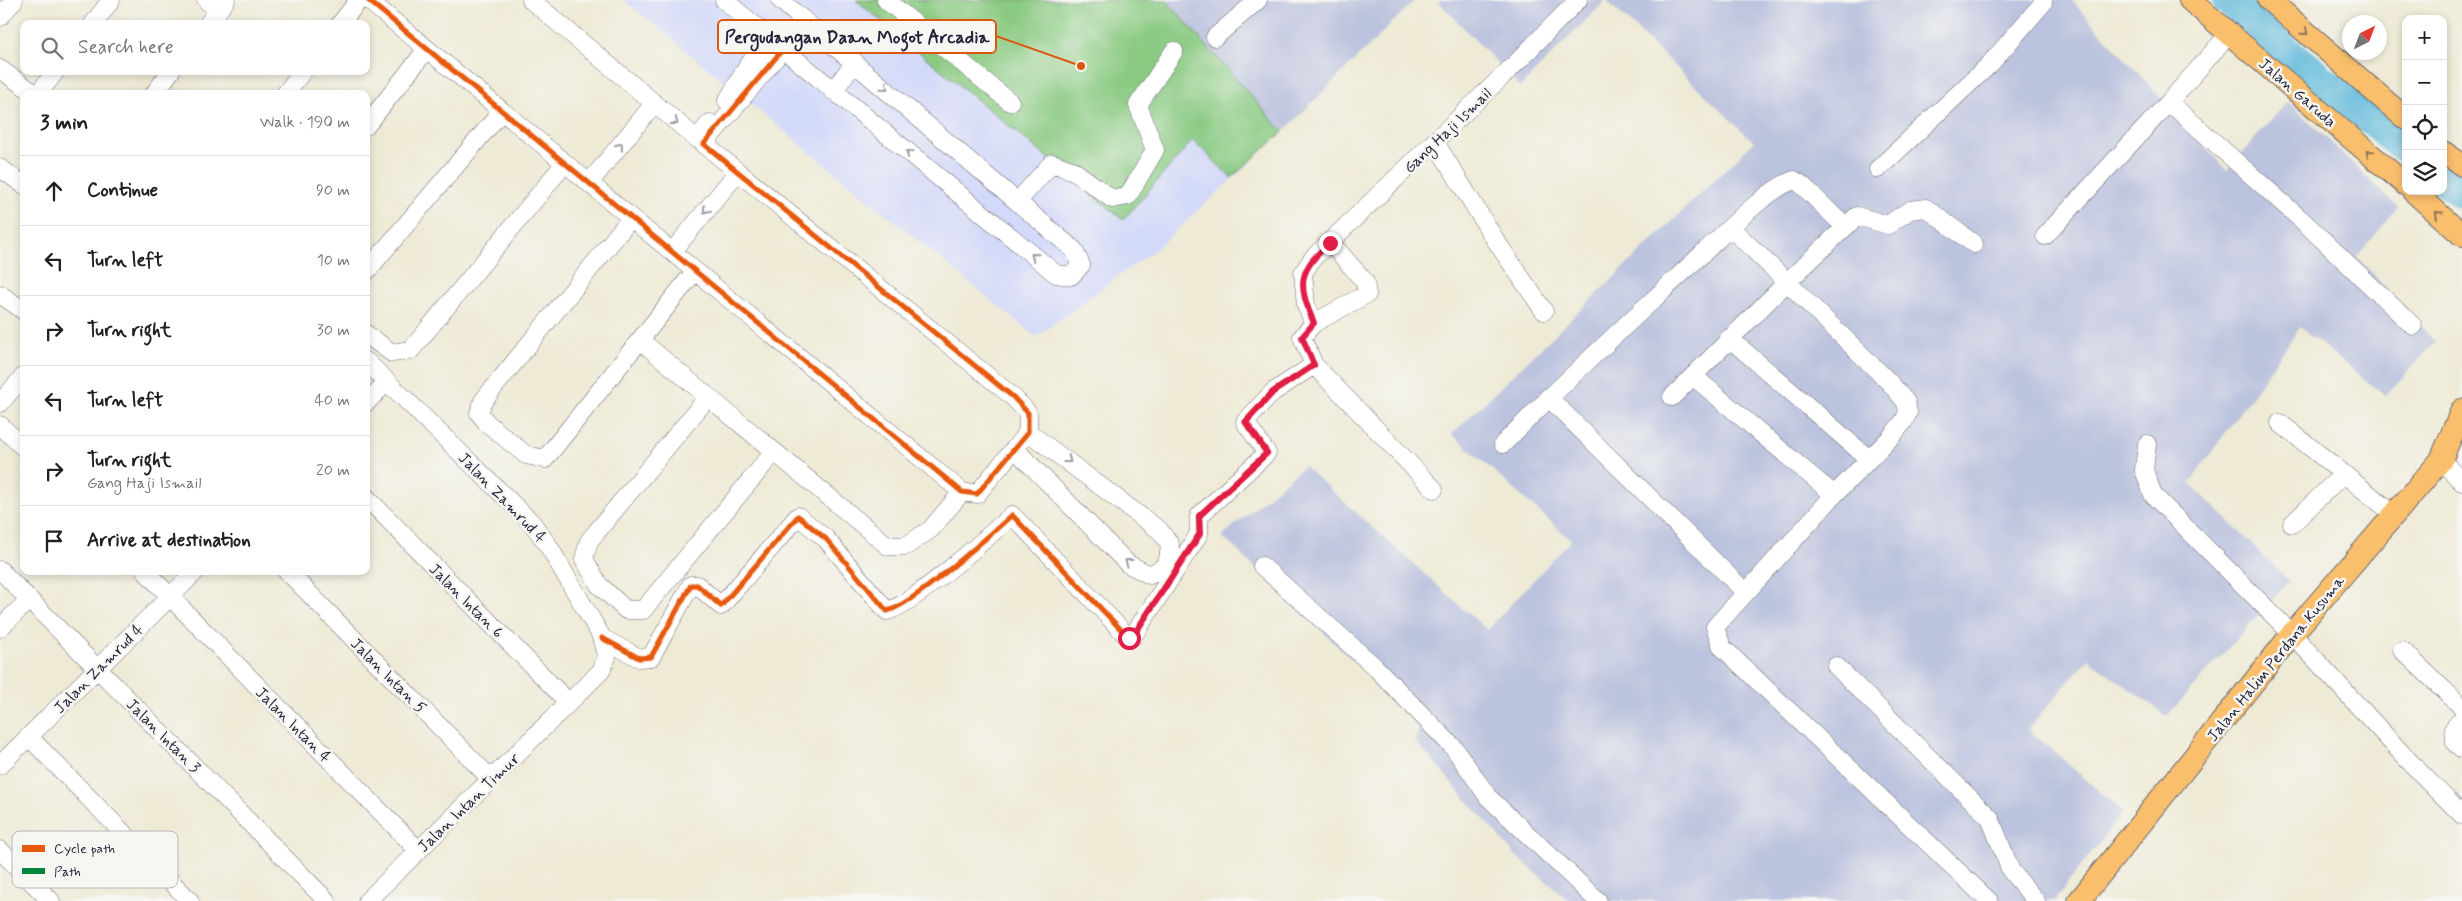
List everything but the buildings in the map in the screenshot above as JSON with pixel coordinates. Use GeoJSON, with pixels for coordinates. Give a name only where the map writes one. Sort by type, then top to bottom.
{"type":"FeatureCollection","features":[{"type":"Feature","properties":{"kind":"main road","name":"Jalan Garuda"},"geometry":{"type":"LineString","coordinates":[[2190,0],[2402,182]]}},
{"type":"Feature","properties":{"kind":"main road"},"geometry":{"type":"LineString","coordinates":[[2268,0],[2402,116]]}},
{"type":"Feature","properties":{"kind":"main road"},"geometry":{"type":"LineString","coordinates":[[2447,155],[2462,165]]}},
{"type":"Feature","properties":{"kind":"main road"},"geometry":{"type":"LineString","coordinates":[[2417,195],[2462,235]]}},
{"type":"Feature","properties":{"kind":"main road","name":"Jalan Halim Perdana Kusuma"},"geometry":{"type":"LineString","coordinates":[[2079,901],[2292,634],[2442,460],[2462,410]]}},
{"type":"Feature","properties":{"kind":"street"},"geometry":{"type":"LineString","coordinates":[[0,17],[14,0]]}},
{"type":"Feature","properties":{"kind":"street"},"geometry":{"type":"LineString","coordinates":[[96,20],[111,0]]}},
{"type":"Feature","properties":{"kind":"street"},"geometry":{"type":"LineString","coordinates":[[343,20],[359,0]]}},
{"type":"Feature","properties":{"kind":"street"},"geometry":{"type":"LineString","coordinates":[[368,0],[962,492],[978,494],[1016,450],[1028,432],[1028,413],[1013,397],[704,144],[725,111],[777,44]]}},
{"type":"Feature","properties":{"kind":"street"},"geometry":{"type":"LineString","coordinates":[[531,0],[653,105],[696,139],[725,111]]}},
{"type":"Feature","properties":{"kind":"street"},"geometry":{"type":"LineString","coordinates":[[724,0],[1056,274],[1071,276],[1081,265],[1074,250],[780,0]]}},
{"type":"Feature","properties":{"kind":"street"},"geometry":{"type":"LineString","coordinates":[[886,0],[1010,102]]}},
{"type":"Feature","properties":{"kind":"street"},"geometry":{"type":"LineString","coordinates":[[1215,38],[1258,0]]}},
{"type":"Feature","properties":{"kind":"street","name":"Gang Haji Ismail"},"geometry":{"type":"LineString","coordinates":[[1314,323],[1306,305],[1303,274],[1313,258],[1435,142],[1578,0]]}},
{"type":"Feature","properties":{"kind":"street"},"geometry":{"type":"LineString","coordinates":[[1878,169],[1990,64],[2043,3],[2043,0]]}},
{"type":"Feature","properties":{"kind":"street"},"geometry":{"type":"LineString","coordinates":[[210,20],[217,3]]}},
{"type":"Feature","properties":{"kind":"street"},"geometry":{"type":"LineString","coordinates":[[2045,236],[2230,33]]}},
{"type":"Feature","properties":{"kind":"street"},"geometry":{"type":"LineString","coordinates":[[370,121],[427,49]]}},
{"type":"Feature","properties":{"kind":"street"},"geometry":{"type":"LineString","coordinates":[[1018,201],[1052,163],[1074,171],[1112,198],[1128,196],[1155,150],[1138,105],[1174,51]]}},
{"type":"Feature","properties":{"kind":"street"},"geometry":{"type":"LineString","coordinates":[[833,91],[855,62]]}},
{"type":"Feature","properties":{"kind":"street"},"geometry":{"type":"LineString","coordinates":[[0,69],[30,90]]}},
{"type":"Feature","properties":{"kind":"street"},"geometry":{"type":"LineString","coordinates":[[39,90],[53,75]]}},
{"type":"Feature","properties":{"kind":"street"},"geometry":{"type":"LineString","coordinates":[[157,90],[168,75]]}},
{"type":"Feature","properties":{"kind":"street"},"geometry":{"type":"LineString","coordinates":[[288,90],[300,75]]}},
{"type":"Feature","properties":{"kind":"street"},"geometry":{"type":"LineString","coordinates":[[2169,102],[2305,223],[2413,326]]}},
{"type":"Feature","properties":{"kind":"street"},"geometry":{"type":"LineString","coordinates":[[589,183],[653,105]]}},
{"type":"Feature","properties":{"kind":"street"},"geometry":{"type":"LineString","coordinates":[[370,267],[502,111]]}},
{"type":"Feature","properties":{"kind":"street"},"geometry":{"type":"LineString","coordinates":[[1435,142],[1496,241],[1544,311]]}},
{"type":"Feature","properties":{"kind":"street"},"geometry":{"type":"LineString","coordinates":[[370,337],[392,353],[411,350],[564,163]]}},
{"type":"Feature","properties":{"kind":"street"},"geometry":{"type":"LineString","coordinates":[[0,168],[20,182]]}},
{"type":"Feature","properties":{"kind":"street"},"geometry":{"type":"LineString","coordinates":[[672,252],[737,172]]}},
{"type":"Feature","properties":{"kind":"street"},"geometry":{"type":"LineString","coordinates":[[1503,444],[1548,397],[1731,228],[1782,184],[1794,180],[1801,184],[1845,227]]}},
{"type":"Feature","properties":{"kind":"street"},"geometry":{"type":"LineString","coordinates":[[1672,397],[1729,338],[1857,216],[1888,225],[1910,210],[1926,208],[1974,244]]}},
{"type":"Feature","properties":{"kind":"street"},"geometry":{"type":"LineString","coordinates":[[631,218],[483,400],[479,413],[487,423],[526,455],[545,459],[695,271]]}},
{"type":"Feature","properties":{"kind":"street"},"geometry":{"type":"LineString","coordinates":[[1731,228],[1890,383],[1906,402],[1908,412],[1904,421],[1715,626],[1722,646],[1989,901]]}},
{"type":"Feature","properties":{"kind":"street"},"geometry":{"type":"LineString","coordinates":[[1330,243],[1365,282],[1367,294],[1314,323],[1302,337],[1314,365],[1434,489]]}},
{"type":"Feature","properties":{"kind":"street"},"geometry":{"type":"LineString","coordinates":[[0,294],[20,308]]}},
{"type":"Feature","properties":{"kind":"street"},"geometry":{"type":"LineString","coordinates":[[1729,338],[1869,459]]}},
{"type":"Feature","properties":{"kind":"street"},"geometry":{"type":"LineString","coordinates":[[641,341],[888,546],[906,546],[931,529],[962,492]]}},
{"type":"Feature","properties":{"kind":"street","name":"Jalan Zamrud 4"},"geometry":{"type":"LineString","coordinates":[[370,365],[532,523],[548,545],[602,638],[607,657],[601,671],[568,703]]}},
{"type":"Feature","properties":{"kind":"street"},"geometry":{"type":"LineString","coordinates":[[602,638],[639,658],[651,657],[691,585],[698,585],[721,606],[798,516],[826,539],[887,610],[895,609],[928,585],[1012,515],[1129,638],[1133,636],[1200,534],[1199,516],[1267,453],[1246,422],[1273,392],[1314,365]]}},
{"type":"Feature","properties":{"kind":"street"},"geometry":{"type":"LineString","coordinates":[[1693,376],[1834,495]]}},
{"type":"Feature","properties":{"kind":"street"},"geometry":{"type":"LineString","coordinates":[[0,403],[20,380]]}},
{"type":"Feature","properties":{"kind":"street"},"geometry":{"type":"LineString","coordinates":[[370,399],[388,382]]}},
{"type":"Feature","properties":{"kind":"street"},"geometry":{"type":"LineString","coordinates":[[708,397],[589,541],[584,559],[599,585],[626,610],[643,610],[774,452]]}},
{"type":"Feature","properties":{"kind":"street"},"geometry":{"type":"LineString","coordinates":[[1548,397],[1745,592]]}},
{"type":"Feature","properties":{"kind":"street"},"geometry":{"type":"LineString","coordinates":[[2280,423],[2395,515]]}},
{"type":"Feature","properties":{"kind":"street"},"geometry":{"type":"LineString","coordinates":[[0,425],[20,444]]}},
{"type":"Feature","properties":{"kind":"street"},"geometry":{"type":"LineString","coordinates":[[1016,450],[1128,564],[1150,575],[1165,567],[1169,562],[1170,544],[1159,530],[1028,432]]}},
{"type":"Feature","properties":{"kind":"street"},"geometry":{"type":"LineString","coordinates":[[2147,444],[2144,470],[2154,495],[2292,634],[2462,815]]}},
{"type":"Feature","properties":{"kind":"street"},"geometry":{"type":"LineString","coordinates":[[2442,460],[2462,482]]}},
{"type":"Feature","properties":{"kind":"street"},"geometry":{"type":"LineString","coordinates":[[2292,524],[2343,474]]}},
{"type":"Feature","properties":{"kind":"street","name":"Jalan Intan 6"},"geometry":{"type":"LineString","coordinates":[[370,501],[568,703]]}},
{"type":"Feature","properties":{"kind":"street"},"geometry":{"type":"LineString","coordinates":[[1262,566],[1375,667],[1454,748],[1488,798],[1598,901]]}},
{"type":"Feature","properties":{"kind":"street","name":"Jalan Intan 3"},"geometry":{"type":"LineString","coordinates":[[0,570],[328,901]]}},
{"type":"Feature","properties":{"kind":"street","name":"Jalan Intan 4"},"geometry":{"type":"LineString","coordinates":[[149,575],[418,850]]}},
{"type":"Feature","properties":{"kind":"street","name":"Jalan Zamrud 4"},"geometry":{"type":"LineString","coordinates":[[0,765],[192,575]]}},
{"type":"Feature","properties":{"kind":"street","name":"Jalan Intan 5"},"geometry":{"type":"LineString","coordinates":[[291,575],[491,779]]}},
{"type":"Feature","properties":{"kind":"street"},"geometry":{"type":"LineString","coordinates":[[0,628],[29,600]]}},
{"type":"Feature","properties":{"kind":"street"},"geometry":{"type":"LineString","coordinates":[[2402,650],[2462,707]]}},
{"type":"Feature","properties":{"kind":"street"},"geometry":{"type":"LineString","coordinates":[[1836,666],[1990,818],[2011,871],[2036,901]]}},
{"type":"Feature","properties":{"kind":"street","name":"Jalan Intan Timur"},"geometry":{"type":"LineString","coordinates":[[367,901],[568,703]]}},
{"type":"Feature","properties":{"kind":"street"},"geometry":{"type":"LineString","coordinates":[[2462,719],[2454,728],[2455,743],[2462,749]]}},
{"type":"Feature","properties":{"kind":"street"},"geometry":{"type":"LineString","coordinates":[[29,737],[121,831]]}},
{"type":"Feature","properties":{"kind":"street"},"geometry":{"type":"LineString","coordinates":[[0,850],[12,864]]}},
{"type":"Feature","properties":{"kind":"street"},"geometry":{"type":"LineString","coordinates":[[33,888],[42,898]]}},
{"type":"Feature","properties":{"kind":"street"},"geometry":{"type":"LineString","coordinates":[[177,888],[190,901]]}},
{"type":"Feature","properties":{"kind":"shaded area"},"geometry":{"type":"Polygon","coordinates":[[[624,0],[1166,0],[1283,132],[1157,248],[1036,337],[624,0]]]}},
{"type":"Feature","properties":{"kind":"shaded area"},"geometry":{"type":"Polygon","coordinates":[[[1166,0],[1415,0],[1283,132],[1166,0]]]}},
{"type":"Feature","properties":{"kind":"shaded area"},"geometry":{"type":"Polygon","coordinates":[[[1437,0],[1606,0],[1520,87],[1437,0]]]}},
{"type":"Feature","properties":{"kind":"shaded area"},"geometry":{"type":"Polygon","coordinates":[[[1606,0],[2071,0],[2227,170],[2288,101],[2398,207],[2357,257],[2435,342],[2385,396],[2300,327],[2190,483],[2289,581],[2167,716],[2088,659],[2028,729],[2123,812],[2054,901],[1570,901],[1516,856],[1416,742],[1419,723],[1222,536],[1304,466],[1487,630],[1571,540],[1452,434],[1754,142],[1606,0]]]}},
{"type":"Feature","properties":{"kind":"green space"},"geometry":{"type":"Polygon","coordinates":[[[856,0],[1166,0],[1283,132],[1231,178],[1193,140],[1123,220],[856,0]]]}},
{"type":"Feature","properties":{"kind":"waterway"},"geometry":{"type":"LineString","coordinates":[[2228,0],[2298,61],[2402,145]]}},
{"type":"Feature","properties":{"kind":"waterway"},"geometry":{"type":"LineString","coordinates":[[2447,181],[2462,193]]}},
{"type":"Feature","properties":{"kind":"cycle path"},"geometry":{"type":"LineString","coordinates":[[368,0],[962,492],[977,494],[1028,432],[1028,413],[1013,397],[704,144],[783,49]]}},
{"type":"Feature","properties":{"kind":"cycle path"},"geometry":{"type":"LineString","coordinates":[[602,638],[639,658],[651,657],[691,585],[697,585],[721,606],[798,516],[826,539],[887,611],[914,597],[931,584],[1012,515],[1129,638],[1133,636],[1199,534],[1199,516],[1267,453],[1245,422],[1273,392],[1314,365]]}},
{"type":"Feature","properties":{"kind":"place","name":"Pergudangan Daan Mogot Arcadia"},"geometry":{"type":"Point","coordinates":[1081,66]}},
{"type":"Feature","properties":{"kind":"route"},"geometry":{"type":"LineString","coordinates":[[1129,638],[1133,636],[1200,534],[1199,516],[1267,453],[1246,422],[1273,392],[1314,365],[1302,337],[1314,323],[1306,305],[1303,274],[1313,258],[1330,243]]}}]}
